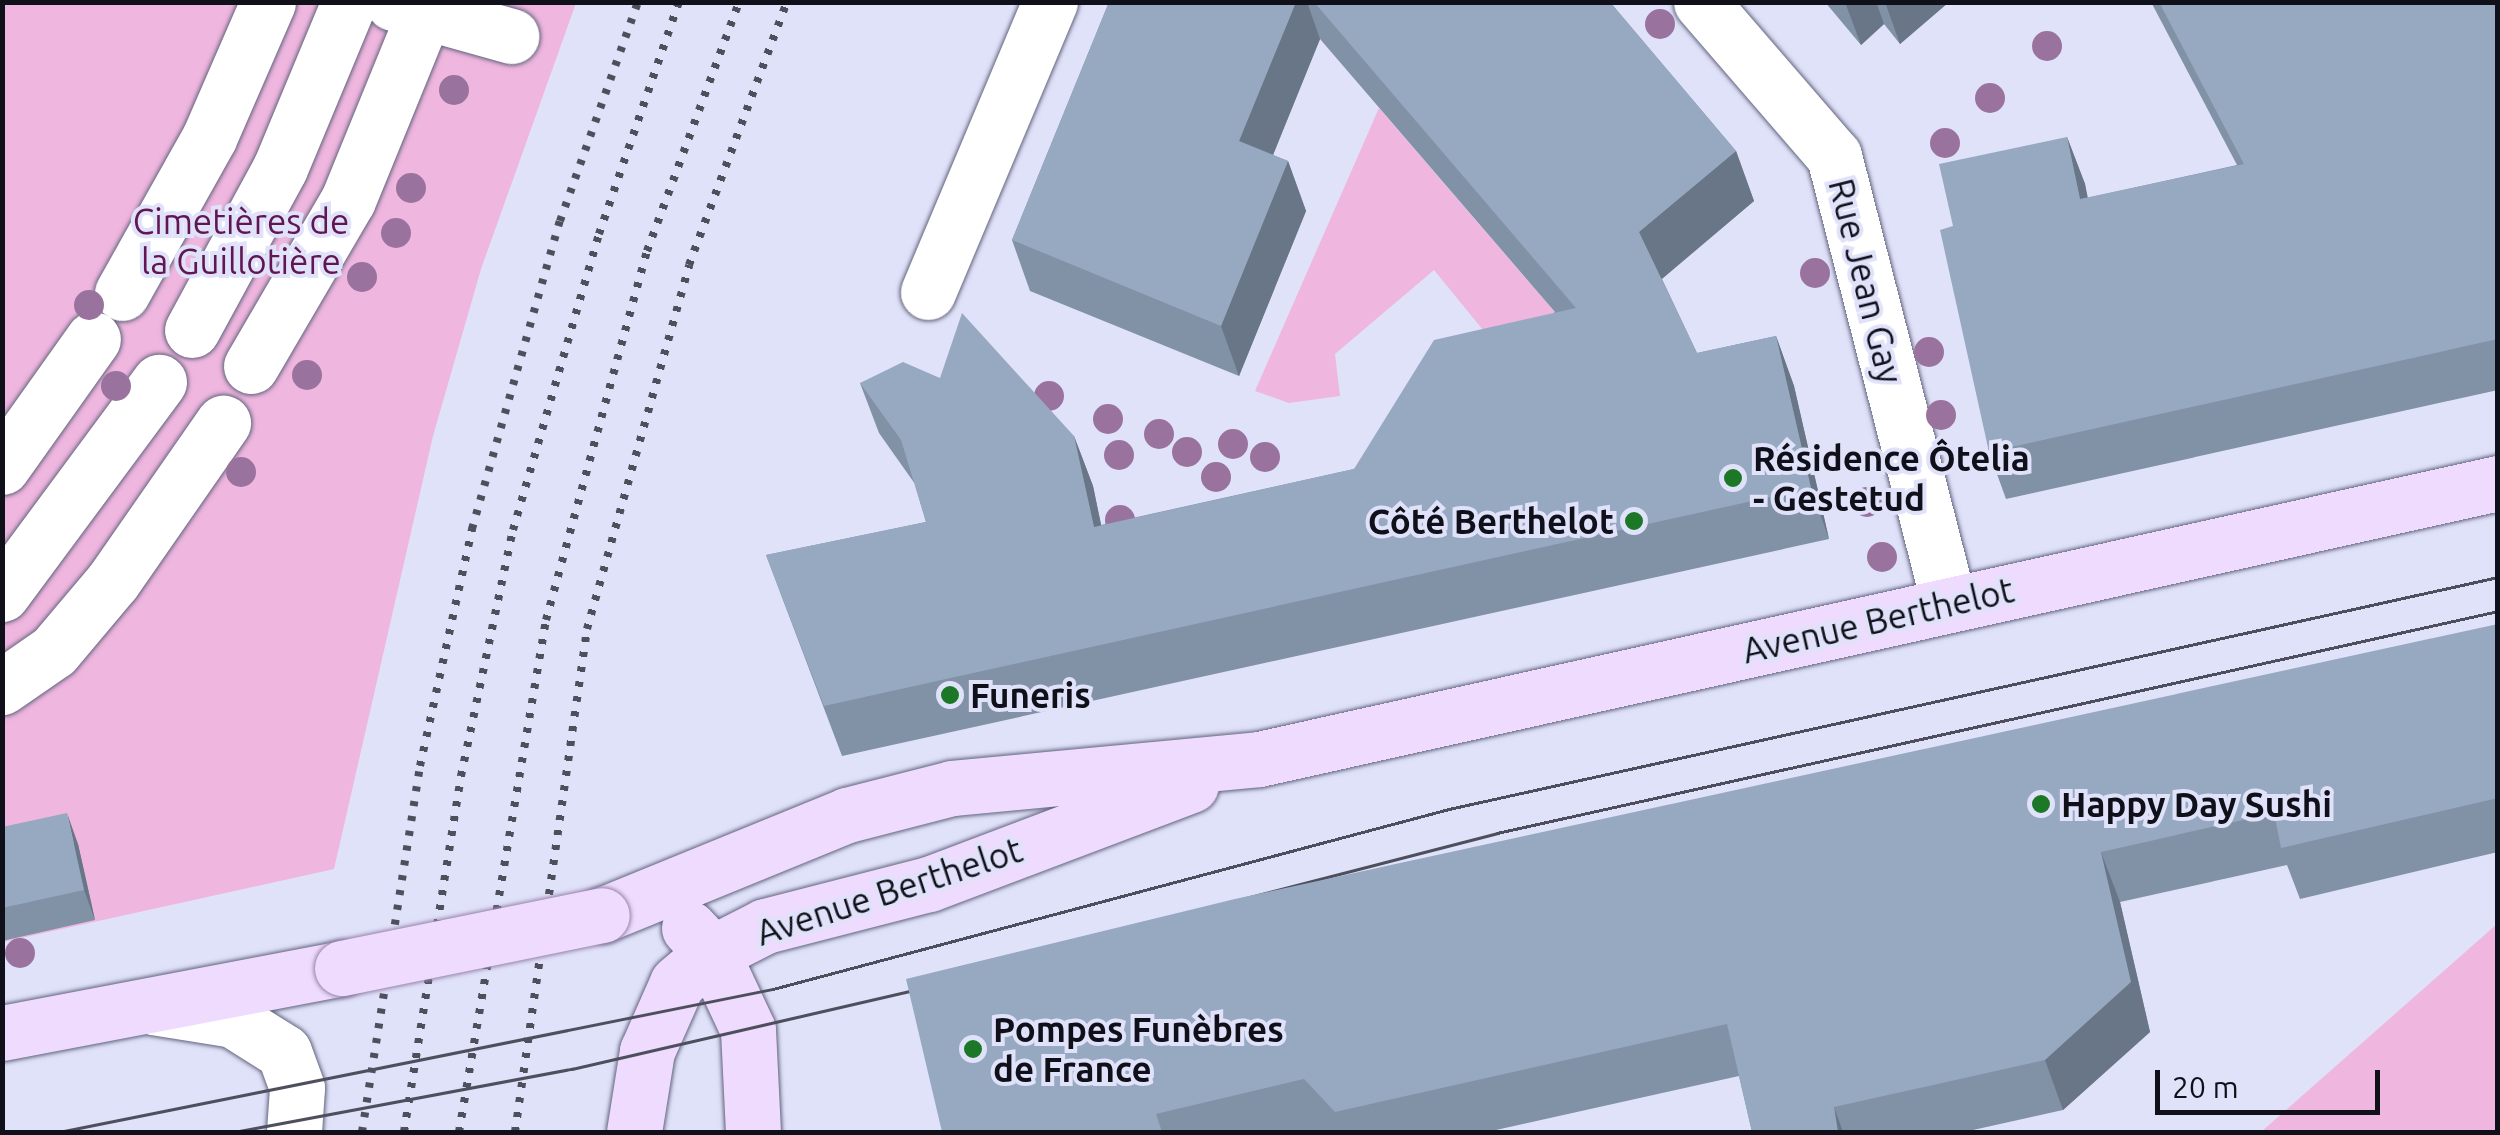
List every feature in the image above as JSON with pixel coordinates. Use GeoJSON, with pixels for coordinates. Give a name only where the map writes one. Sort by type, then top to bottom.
{"type":"FeatureCollection","features":[{"type":"Feature","properties":{"kind":"main road","name":"Avenue Berthelot"},"geometry":{"type":"LineString","coordinates":[[2,1033],[342,968],[625,907],[847,815],[952,788],[1259,759],[2498,483]]}},
{"type":"Feature","properties":{"kind":"main road","name":"Avenue Berthelot"},"geometry":{"type":"LineString","coordinates":[[625,907],[686,924],[712,953],[765,926],[929,884],[1259,759]]}},
{"type":"Feature","properties":{"kind":"main road"},"geometry":{"type":"LineString","coordinates":[[634,1132],[647,1051],[677,983],[712,953],[748,1030],[753,1132]]}},
{"type":"Feature","properties":{"kind":"street"},"geometry":{"type":"LineString","coordinates":[[122,293],[208,138],[268,2]]}},
{"type":"Feature","properties":{"kind":"street"},"geometry":{"type":"LineString","coordinates":[[192,330],[280,168],[349,2]]}},
{"type":"Feature","properties":{"kind":"street"},"geometry":{"type":"LineString","coordinates":[[928,292],[1050,2]]}},
{"type":"Feature","properties":{"kind":"street","name":"Rue Jean Gay"},"geometry":{"type":"LineString","coordinates":[[1701,2],[1834,156],[1949,604]]}},
{"type":"Feature","properties":{"kind":"street"},"geometry":{"type":"LineString","coordinates":[[251,366],[348,200],[415,6],[511,36]]}},
{"type":"Feature","properties":{"kind":"street"},"geometry":{"type":"LineString","coordinates":[[2,467],[93,338]]}},
{"type":"Feature","properties":{"kind":"street"},"geometry":{"type":"LineString","coordinates":[[2,594],[159,382]]}},
{"type":"Feature","properties":{"kind":"street"},"geometry":{"type":"LineString","coordinates":[[2,687],[54,650],[113,581],[223,423]]}},
{"type":"Feature","properties":{"kind":"street"},"geometry":{"type":"LineString","coordinates":[[153,1006],[233,1020],[284,1052],[297,1088],[294,1132]]}},
{"type":"Feature","properties":{"kind":"green space","name":"Cimetières de la Guillotière"},"geometry":{"type":"Polygon","coordinates":[[[2,3],[576,3],[481,269],[433,436],[334,869],[3,942],[2,3]]]}},
{"type":"Feature","properties":{"kind":"green space"},"geometry":{"type":"Polygon","coordinates":[[[1379,108],[1559,317],[1505,357],[1434,270],[1335,354],[1340,396],[1289,403],[1255,391],[1379,108]]]}},
{"type":"Feature","properties":{"kind":"green space"},"geometry":{"type":"Polygon","coordinates":[[[2497,924],[2497,1132],[2261,1132],[2497,924]]]}},
{"type":"Feature","properties":{"kind":"building"},"geometry":{"type":"Polygon","coordinates":[[[1109,2],[1296,2],[1239,141],[1288,161],[1221,326],[1012,240],[1109,2]]]}},
{"type":"Feature","properties":{"kind":"building"},"geometry":{"type":"Polygon","coordinates":[[[1314,2],[1610,2],[1736,151],[1639,232],[1697,353],[1776,336],[1811,488],[824,706],[766,555],[926,522],[901,440],[860,383],[903,362],[940,378],[962,313],[1074,436],[1094,527],[1354,469],[1434,340],[1576,308],[1314,2]]]}},
{"type":"Feature","properties":{"kind":"building"},"geometry":{"type":"Polygon","coordinates":[[[2159,2],[2498,2],[2498,339],[1989,452],[1940,230],[1953,226],[1939,164],[2067,137],[2080,199],[2244,164],[2159,2]]]}},
{"type":"Feature","properties":{"kind":"building"},"geometry":{"type":"Polygon","coordinates":[[[2498,624],[2498,798],[2281,848],[2274,813],[2101,852],[2131,982],[2045,1060],[1834,1107],[1838,1132],[1752,1132],[1727,1024],[1335,1112],[1304,1079],[1156,1114],[1162,1132],[942,1132],[906,979],[1235,899],[2498,624]]]}},
{"type":"Feature","properties":{"kind":"building"},"geometry":{"type":"Polygon","coordinates":[[[67,813],[84,890],[2,908],[2,827],[67,813]]]}},
{"type":"Feature","properties":{"kind":"tram line"},"geometry":{"type":"LineString","coordinates":[[59,1132],[773,989],[1449,809],[2498,577]]}},
{"type":"Feature","properties":{"kind":"tram line"},"geometry":{"type":"LineString","coordinates":[[1231,902],[1497,833],[2498,611]]}},
{"type":"Feature","properties":{"kind":"tram line"},"geometry":{"type":"LineString","coordinates":[[234,1132],[572,1069],[937,985]]}},
{"type":"Feature","properties":{"kind":"railway"},"geometry":{"type":"LineString","coordinates":[[362,1132],[420,766],[472,529],[560,221],[638,2]]}},
{"type":"Feature","properties":{"kind":"railway"},"geometry":{"type":"LineString","coordinates":[[404,1132],[461,776],[513,530],[599,234],[679,2]]}},
{"type":"Feature","properties":{"kind":"railway"},"geometry":{"type":"LineString","coordinates":[[459,1132],[546,620],[647,251],[739,2]]}},
{"type":"Feature","properties":{"kind":"railway"},"geometry":{"type":"LineString","coordinates":[[515,1132],[587,629],[689,265],[787,2]]}},
{"type":"Feature","properties":{"kind":"place","name":"Résidence Ôtelia - Gestetud"},"geometry":{"type":"Point","coordinates":[1733,478]}},
{"type":"Feature","properties":{"kind":"place","name":"Côté Berthelot"},"geometry":{"type":"Point","coordinates":[1634,521]}},
{"type":"Feature","properties":{"kind":"place","name":"Funeris"},"geometry":{"type":"Point","coordinates":[950,695]}},
{"type":"Feature","properties":{"kind":"place","name":"Happy Day Sushi"},"geometry":{"type":"Point","coordinates":[2041,804]}},
{"type":"Feature","properties":{"kind":"place","name":"Pompes Funèbres de France"},"geometry":{"type":"Point","coordinates":[973,1049]}}]}
